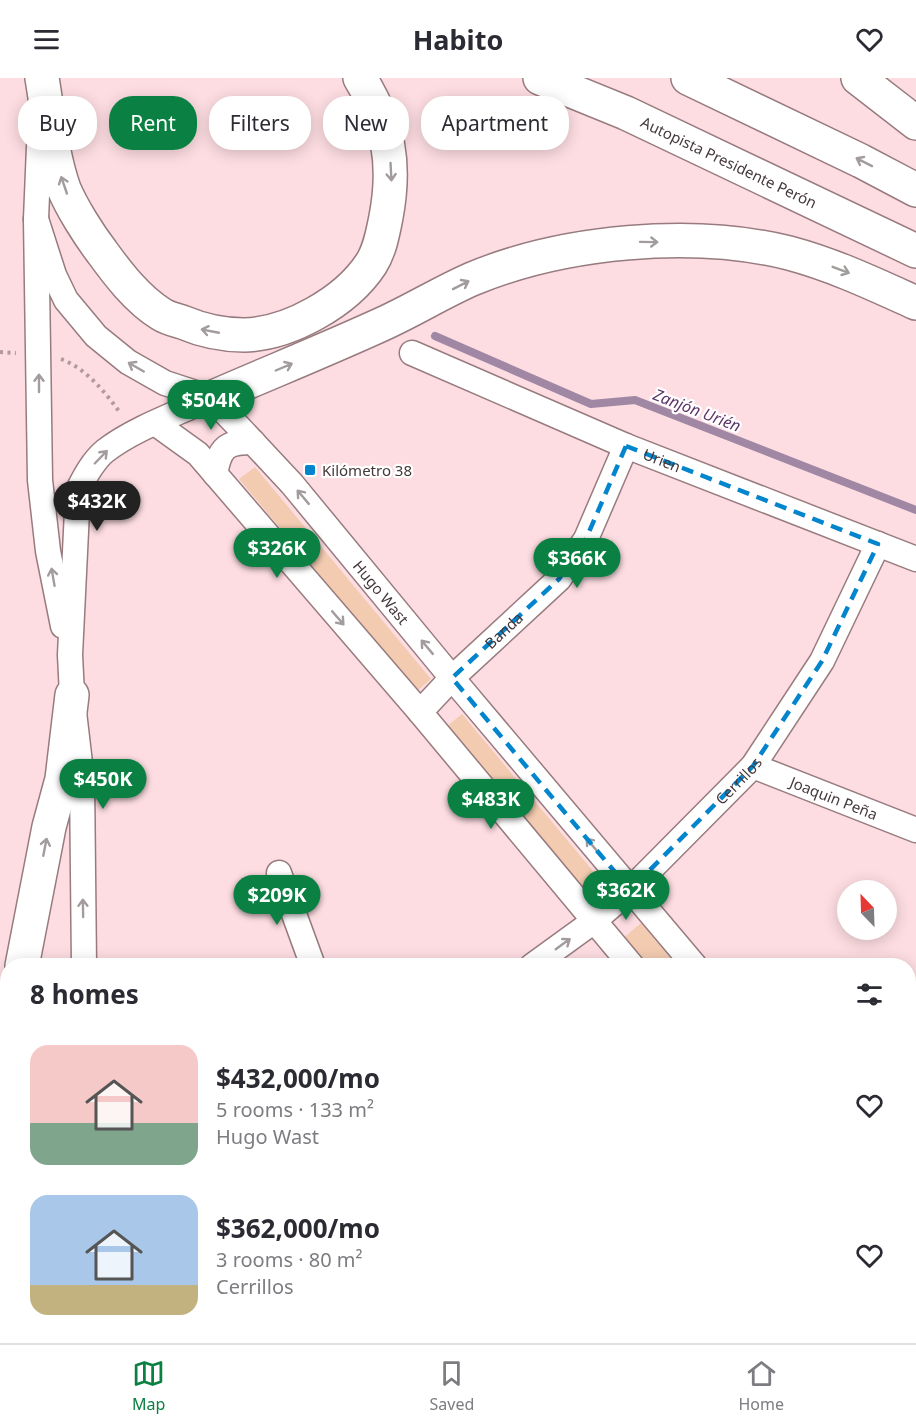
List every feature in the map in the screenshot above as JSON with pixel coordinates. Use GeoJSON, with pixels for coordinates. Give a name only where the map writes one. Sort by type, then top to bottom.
{"type":"FeatureCollection","features":[{"type":"Feature","properties":{"kind":"highway"},"geometry":{"type":"LineString","coordinates":[[42,78],[58,166],[65,191],[91,237],[109,262],[133,291],[162,314],[212,332],[245,335],[285,327],[321,310],[352,286],[372,263],[382,237],[391,188],[389,147],[372,97],[360,78]]}},
{"type":"Feature","properties":{"kind":"highway","name":"Autopista Presidente Perón"},"geometry":{"type":"LineString","coordinates":[[540,78],[626,113],[916,251]]}},
{"type":"Feature","properties":{"kind":"highway"},"geometry":{"type":"LineString","coordinates":[[688,78],[861,160],[916,190]]}},
{"type":"Feature","properties":{"kind":"highway"},"geometry":{"type":"LineString","coordinates":[[858,78],[916,123]]}},
{"type":"Feature","properties":{"kind":"highway"},"geometry":{"type":"LineString","coordinates":[[211,398],[380,326],[471,280],[520,263],[566,251],[638,241],[726,243],[788,253],[842,269],[916,303]]}},
{"type":"Feature","properties":{"kind":"highway"},"geometry":{"type":"LineString","coordinates":[[24,958],[49,827],[62,779],[72,695]]}},
{"type":"Feature","properties":{"kind":"street"},"geometry":{"type":"LineString","coordinates":[[42,78],[36,219],[39,480],[57,601],[70,655]]}},
{"type":"Feature","properties":{"kind":"street","name":"Hugo Wast"},"geometry":{"type":"LineString","coordinates":[[36,219],[54,275],[66,300],[96,336],[128,362],[165,383],[211,398],[253,442],[292,484],[688,958]]}},
{"type":"Feature","properties":{"kind":"street","name":"Urien"},"geometry":{"type":"LineString","coordinates":[[412,353],[626,446],[916,559]]}},
{"type":"Feature","properties":{"kind":"street"},"geometry":{"type":"LineString","coordinates":[[84,958],[82,780],[72,695],[70,655],[78,490],[88,471],[104,452],[146,428],[211,398]]}},
{"type":"Feature","properties":{"kind":"street"},"geometry":{"type":"LineString","coordinates":[[146,428],[198,454],[420,712],[625,958]]}},
{"type":"Feature","properties":{"kind":"street"},"geometry":{"type":"LineString","coordinates":[[215,474],[218,458],[226,446],[237,442],[253,442]]}},
{"type":"Feature","properties":{"kind":"street","name":"Banda"},"geometry":{"type":"LineString","coordinates":[[420,712],[452,678],[559,579],[586,539],[626,446]]}},
{"type":"Feature","properties":{"kind":"street","name":"Cerrillos"},"geometry":{"type":"LineString","coordinates":[[543,958],[594,921],[630,890],[753,766],[822,661],[878,544]]}},
{"type":"Feature","properties":{"kind":"street","name":"Joaquin Peña"},"geometry":{"type":"LineString","coordinates":[[753,766],[916,830]]}},
{"type":"Feature","properties":{"kind":"street"},"geometry":{"type":"LineString","coordinates":[[279,873],[310,958]]}},
{"type":"Feature","properties":{"kind":"path"},"geometry":{"type":"LineString","coordinates":[[0,352],[39,354],[63,359],[81,368],[110,399],[146,428]]}},
{"type":"Feature","properties":{"kind":"highlighted area"},"geometry":{"type":"Polygon","coordinates":[[[626,446],[878,544],[822,661],[753,766],[630,890],[452,678],[559,579],[586,539],[626,446]]]}},
{"type":"Feature","properties":{"kind":"shaded area"},"geometry":{"type":"Polygon","coordinates":[[[255,467],[431,679],[417,691],[239,479],[255,467]]]}},
{"type":"Feature","properties":{"kind":"shaded area"},"geometry":{"type":"Polygon","coordinates":[[[462,714],[603,883],[587,896],[446,727],[462,714]]]}},
{"type":"Feature","properties":{"kind":"shaded area"},"geometry":{"type":"Polygon","coordinates":[[[641,923],[670,958],[637,958],[621,940],[641,923]]]}},
{"type":"Feature","properties":{"kind":"waterway","name":"Zanjón Urién"},"geometry":{"type":"LineString","coordinates":[[435,336],[591,404],[635,400],[916,510]]}},
{"type":"Feature","properties":{"kind":"place","name":"Kilómetro 38"},"geometry":{"type":"Point","coordinates":[310,470]}}]}
